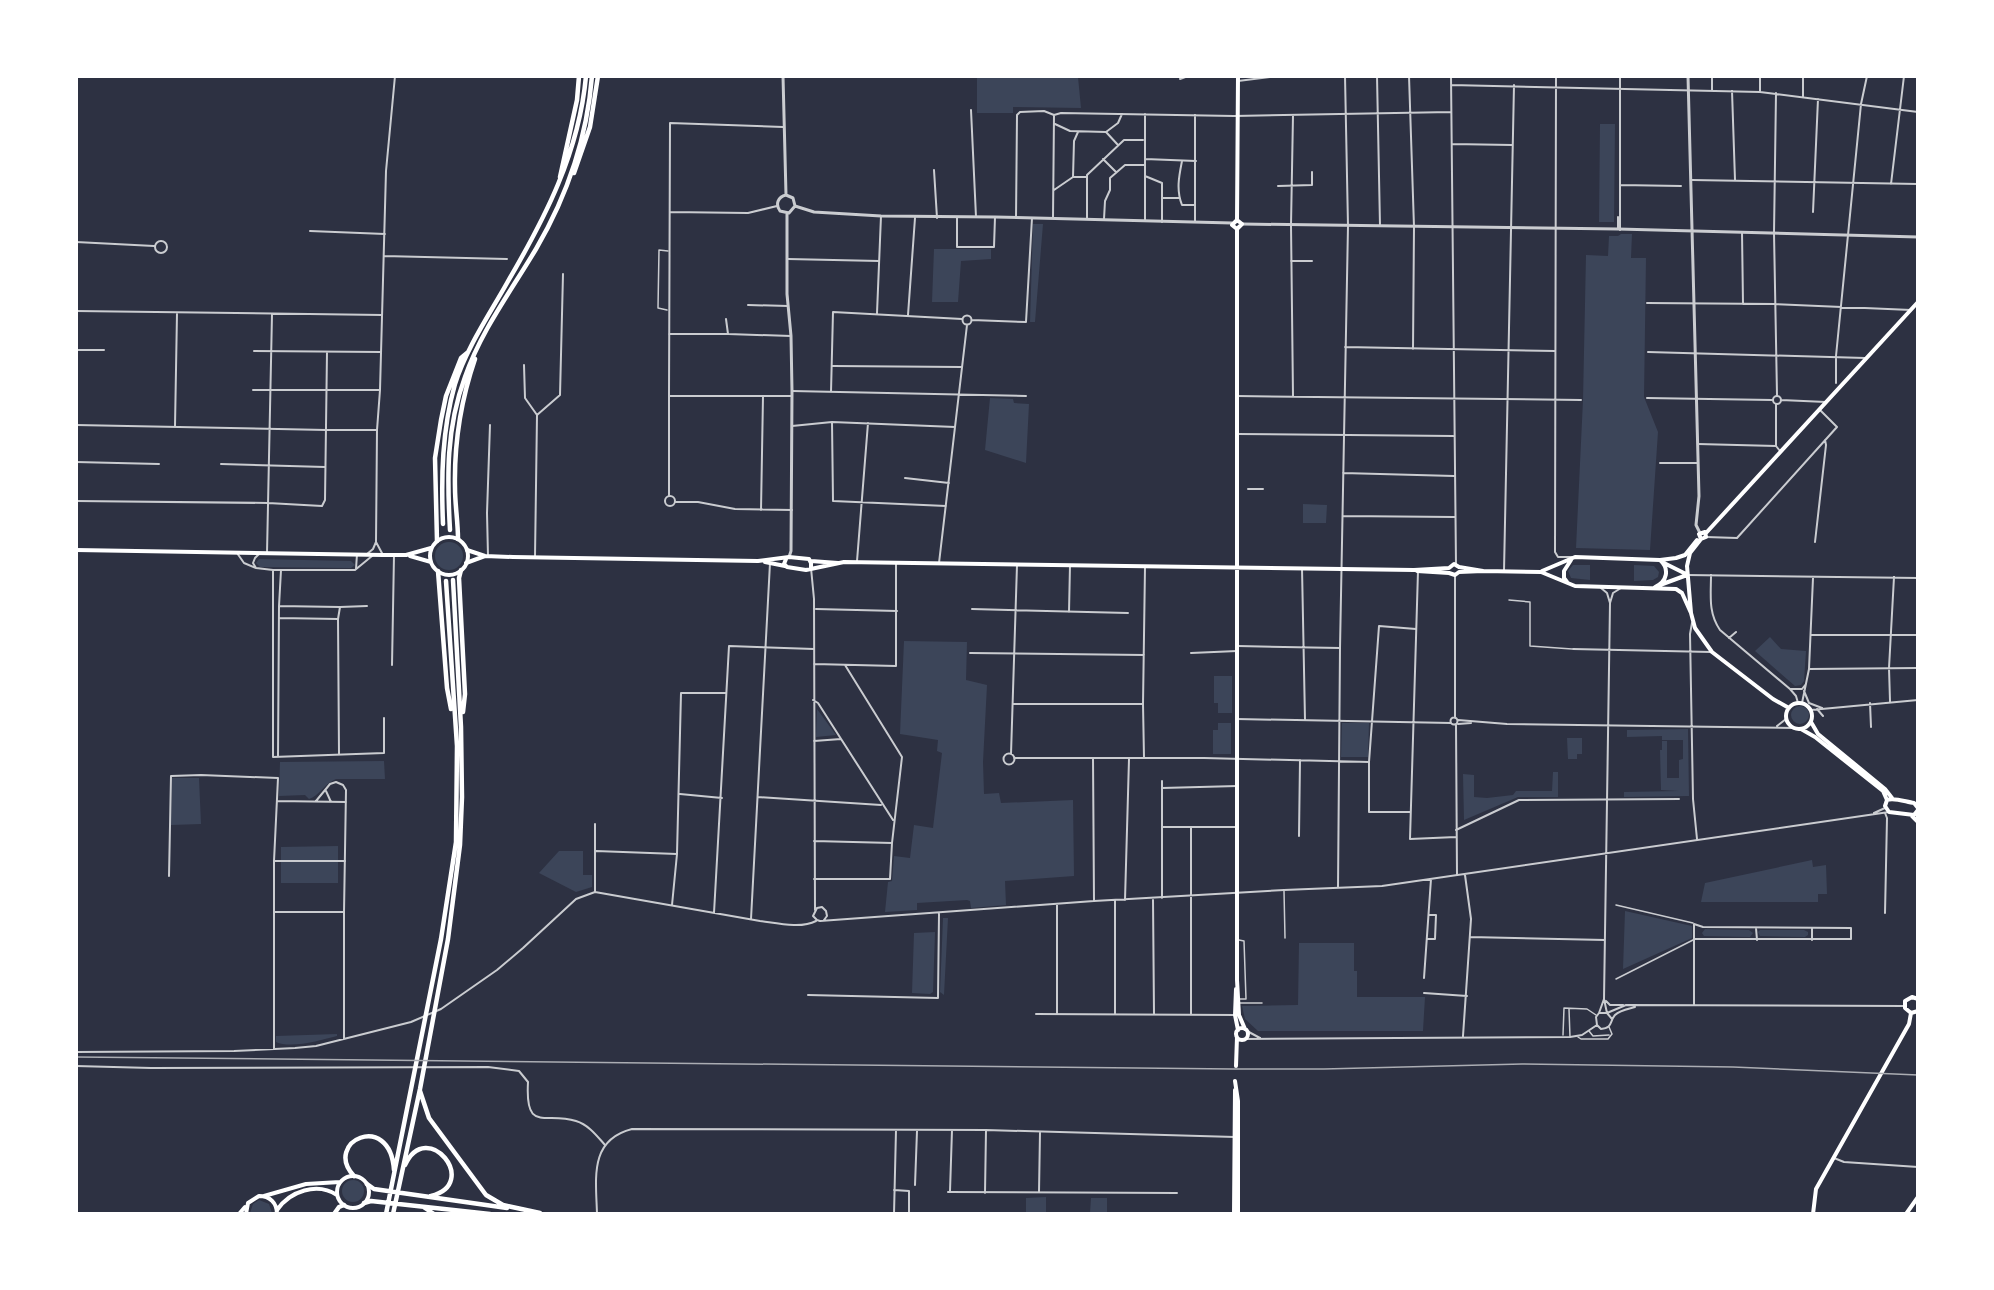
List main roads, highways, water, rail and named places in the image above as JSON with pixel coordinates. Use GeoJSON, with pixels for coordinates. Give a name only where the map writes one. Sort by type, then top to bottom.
{"type":"FeatureCollection","features":[{"type":"Feature","properties":{"kind":"highway"},"geometry":{"type":"LineString","coordinates":[[556,193],[577,100],[579,76]]}},
{"type":"Feature","properties":{"kind":"highway"},"geometry":{"type":"LineString","coordinates":[[442,524],[441,478],[444,440],[455,384],[469,351],[538,231],[556,193],[572,151],[586,76]]}},
{"type":"Feature","properties":{"kind":"highway"},"geometry":{"type":"LineString","coordinates":[[567,189],[585,120],[592,76]]}},
{"type":"Feature","properties":{"kind":"highway"},"geometry":{"type":"LineString","coordinates":[[450,530],[447,485],[448,446],[464,379],[476,349],[536,248],[580,160],[590,127],[598,76]]}},
{"type":"Feature","properties":{"kind":"highway"},"geometry":{"type":"LineString","coordinates":[[459,539],[455,459],[466,382],[475,359],[476,349]]}},
{"type":"Feature","properties":{"kind":"highway"},"geometry":{"type":"LineString","coordinates":[[438,541],[435,458],[441,420],[446,396],[461,358],[469,351]]}},
{"type":"Feature","properties":{"kind":"highway"},"geometry":{"type":"LineString","coordinates":[[461,570],[459,578],[465,694],[461,727]]}},
{"type":"Feature","properties":{"kind":"highway"},"geometry":{"type":"LineString","coordinates":[[438,571],[447,688],[455,724]]}},
{"type":"Feature","properties":{"kind":"highway"},"geometry":{"type":"LineString","coordinates":[[386,1213],[420,1089],[448,939],[460,844],[461,727],[453,580]]}},
{"type":"Feature","properties":{"kind":"highway"},"geometry":{"type":"LineString","coordinates":[[393,1214],[397,1176],[441,939],[456,842],[457,746],[446,581]]}},
{"type":"Feature","properties":{"kind":"highway"},"geometry":{"type":"LineString","coordinates":[[420,1089],[429,1118],[481,1190],[491,1199],[503,1205],[545,1214]]}},
{"type":"Feature","properties":{"kind":"highway"},"geometry":{"type":"LineString","coordinates":[[354,1176],[348,1170],[344,1160],[346,1150],[353,1142],[366,1136],[383,1141],[388,1145],[397,1176]]}},
{"type":"Feature","properties":{"kind":"highway"},"geometry":{"type":"LineString","coordinates":[[397,1176],[417,1151],[433,1149],[447,1157],[452,1172],[447,1187],[441,1193],[425,1196]]}},
{"type":"Feature","properties":{"kind":"highway"},"geometry":{"type":"LineString","coordinates":[[367,1184],[374,1189],[540,1213]]}},
{"type":"Feature","properties":{"kind":"highway"},"geometry":{"type":"LineString","coordinates":[[364,1203],[371,1201],[490,1214]]}},
{"type":"Feature","properties":{"kind":"highway"},"geometry":{"type":"LineString","coordinates":[[334,1214],[339,1207],[344,1205]]}},
{"type":"Feature","properties":{"kind":"highway"},"geometry":{"type":"LineString","coordinates":[[423,1207],[434,1214]]}},
{"type":"Feature","properties":{"kind":"main road"},"geometry":{"type":"LineString","coordinates":[[1237,220],[1238,79]]}},
{"type":"Feature","properties":{"kind":"main road"},"geometry":{"type":"LineString","coordinates":[[1237,220],[1232,223],[1237,229]]}},
{"type":"Feature","properties":{"kind":"main road"},"geometry":{"type":"LineString","coordinates":[[1236,1066],[1238,1030],[1237,229],[1242,224],[1237,220]]}},
{"type":"Feature","properties":{"kind":"main road"},"geometry":{"type":"LineString","coordinates":[[1541,572],[1575,557],[1661,562],[1685,555],[1700,536],[1706,535],[1917,302]]}},
{"type":"Feature","properties":{"kind":"main road"},"geometry":{"type":"LineString","coordinates":[[1700,536],[1688,560],[1687,575],[1692,620],[1701,638],[1712,652],[1773,699],[1789,708]]}},
{"type":"Feature","properties":{"kind":"main road"},"geometry":{"type":"LineString","coordinates":[[76,550],[406,555],[431,548],[438,541],[448,537],[459,539],[467,550],[487,556],[758,561],[787,558],[838,563],[1341,568],[1416,571],[1454,569],[1541,572],[1570,585],[1601,588],[1657,586],[1679,591],[1691,613]]}},
{"type":"Feature","properties":{"kind":"main road"},"geometry":{"type":"LineString","coordinates":[[431,548],[431,562]]}},
{"type":"Feature","properties":{"kind":"main road"},"geometry":{"type":"LineString","coordinates":[[406,555],[431,562],[438,571],[450,575],[461,570],[466,563],[467,550]]}},
{"type":"Feature","properties":{"kind":"main road"},"geometry":{"type":"LineString","coordinates":[[466,563],[487,556]]}},
{"type":"Feature","properties":{"kind":"main road"},"geometry":{"type":"LineString","coordinates":[[1570,585],[1564,579],[1564,571],[1575,557]]}},
{"type":"Feature","properties":{"kind":"main road"},"geometry":{"type":"LineString","coordinates":[[785,566],[787,558]]}},
{"type":"Feature","properties":{"kind":"main road"},"geometry":{"type":"LineString","coordinates":[[758,561],[809,569],[838,563]]}},
{"type":"Feature","properties":{"kind":"main road"},"geometry":{"type":"LineString","coordinates":[[809,569],[810,561]]}},
{"type":"Feature","properties":{"kind":"main road"},"geometry":{"type":"LineString","coordinates":[[1661,562],[1687,575]]}},
{"type":"Feature","properties":{"kind":"main road"},"geometry":{"type":"LineString","coordinates":[[1657,586],[1666,576],[1661,562]]}},
{"type":"Feature","properties":{"kind":"main road"},"geometry":{"type":"LineString","coordinates":[[1657,586],[1687,575]]}},
{"type":"Feature","properties":{"kind":"main road"},"geometry":{"type":"LineString","coordinates":[[1773,699],[1794,728],[1801,729],[1815,737],[1883,791],[1887,800],[1886,811],[1915,816]]}},
{"type":"Feature","properties":{"kind":"main road"},"geometry":{"type":"LineString","coordinates":[[1786,717],[1789,708],[1800,703],[1811,710],[1811,722],[1818,734],[1885,789],[1892,798],[1901,802],[1915,801],[1917,822]]}},
{"type":"Feature","properties":{"kind":"main road"},"geometry":{"type":"LineString","coordinates":[[1801,729],[1811,722]]}},
{"type":"Feature","properties":{"kind":"main road"},"geometry":{"type":"LineString","coordinates":[[1887,800],[1892,798]]}},
{"type":"Feature","properties":{"kind":"main road"},"geometry":{"type":"LineString","coordinates":[[1236,1052],[1248,1035],[1237,1015],[1237,980]]}},
{"type":"Feature","properties":{"kind":"main road"},"geometry":{"type":"LineString","coordinates":[[1911,1013],[1904,1006],[1907,999],[1917,998]]}},
{"type":"Feature","properties":{"kind":"main road"},"geometry":{"type":"LineString","coordinates":[[1911,1013],[1917,1011]]}},
{"type":"Feature","properties":{"kind":"main road"},"geometry":{"type":"LineString","coordinates":[[1813,1214],[1816,1189],[1909,1024],[1911,1013]]}},
{"type":"Feature","properties":{"kind":"main road"},"geometry":{"type":"LineString","coordinates":[[1238,1030],[1246,1030]]}},
{"type":"Feature","properties":{"kind":"main road"},"geometry":{"type":"LineString","coordinates":[[1237,1037],[1244,1040]]}},
{"type":"Feature","properties":{"kind":"main road"},"geometry":{"type":"LineString","coordinates":[[1236,1137],[1238,1101],[1235,1081],[1236,1214]]}},
{"type":"Feature","properties":{"kind":"main road"},"geometry":{"type":"LineString","coordinates":[[239,1214],[251,1200],[306,1184],[341,1182],[354,1176],[363,1179],[367,1184],[369,1194],[364,1203],[354,1208],[344,1205],[338,1195],[331,1191],[320,1189],[306,1190],[286,1199],[277,1212]]}},
{"type":"Feature","properties":{"kind":"main road"},"geometry":{"type":"LineString","coordinates":[[338,1195],[341,1182]]}},
{"type":"Feature","properties":{"kind":"main road"},"geometry":{"type":"LineString","coordinates":[[264,1196],[273,1201],[277,1212]]}},
{"type":"Feature","properties":{"kind":"main road"},"geometry":{"type":"LineString","coordinates":[[1906,1214],[1917,1197]]}},
{"type":"Feature","properties":{"kind":"main road"},"geometry":{"type":"LineString","coordinates":[[246,1207],[246,1214]]}},
{"type":"Feature","properties":{"kind":"railway"},"geometry":{"type":"LineString","coordinates":[[76,1057],[1233,1069],[1522,1064],[1733,1067],[1918,1075]]}}]}
